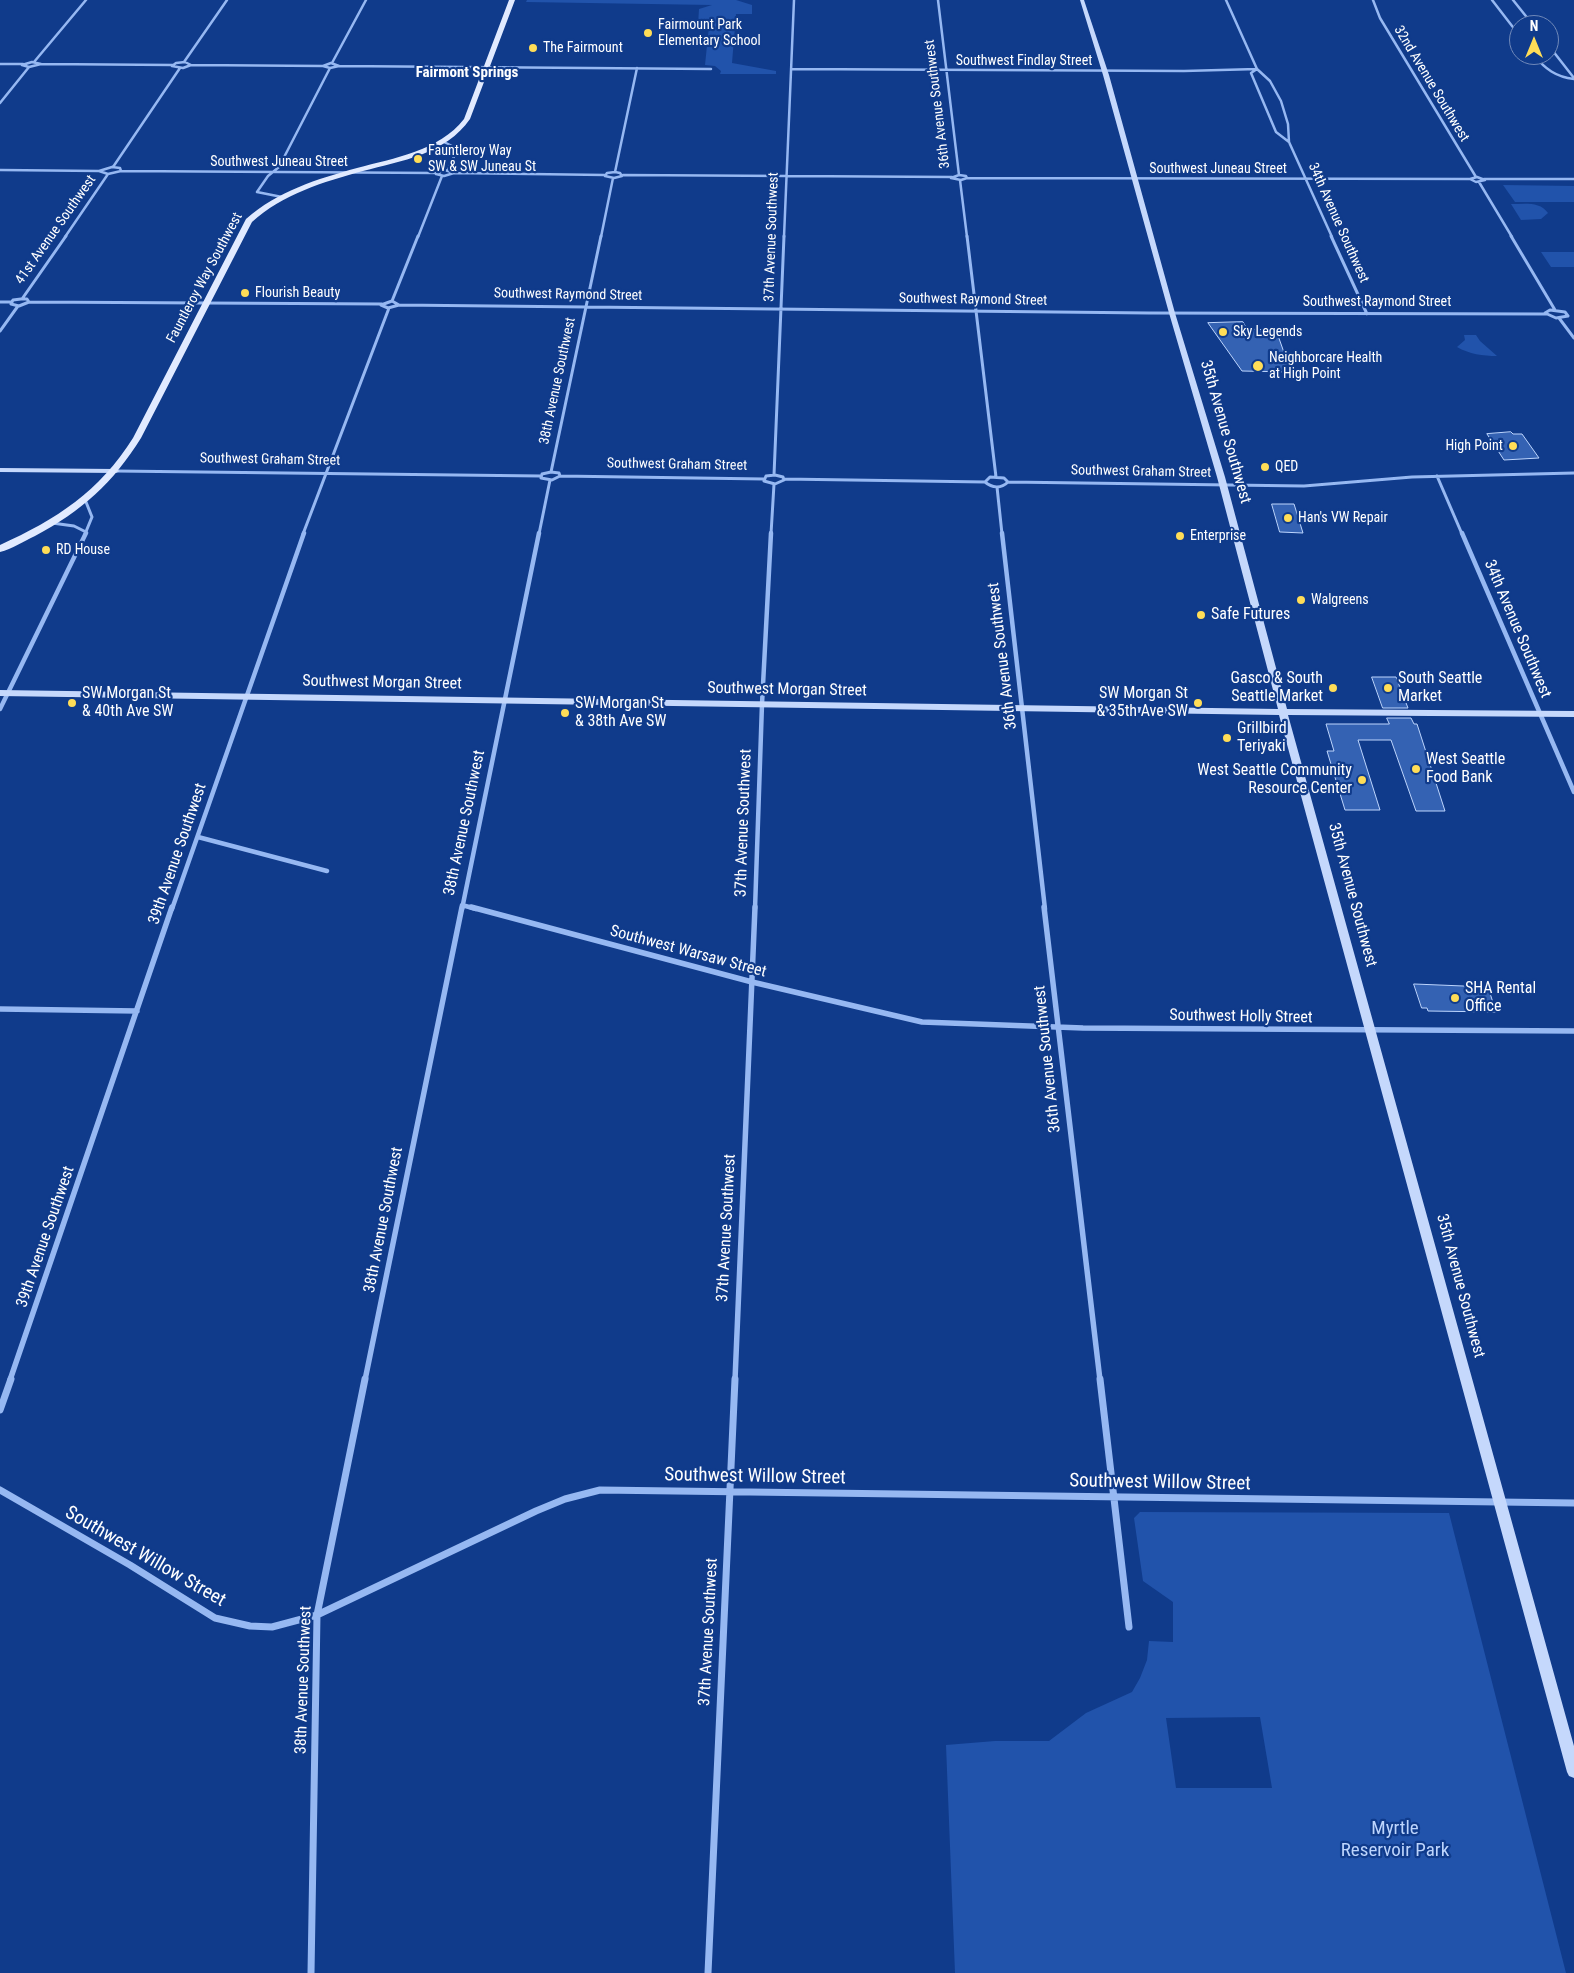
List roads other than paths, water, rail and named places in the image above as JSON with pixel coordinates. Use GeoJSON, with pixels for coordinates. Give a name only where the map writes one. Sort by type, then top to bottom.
{"type":"FeatureCollection","features":[{"type":"Feature","properties":{"kind":"main road","name":"Fauntleroy Way Southwest"},"geometry":{"type":"LineString","coordinates":[[0,549],[52,523],[86,502],[116,471],[137,438],[249,221],[257,212],[282,197],[416,154],[444,142],[456,134],[467,119],[512,0]]}},
{"type":"Feature","properties":{"kind":"main road","name":"35th Avenue Southwest"},"geometry":{"type":"LineString","coordinates":[[1082,0],[1105,71],[1172,313],[1223,486],[1283,712],[1574,1772]]}},
{"type":"Feature","properties":{"kind":"main road","name":"Southwest Graham Street"},"geometry":{"type":"LineString","coordinates":[[0,470],[116,471]]}},
{"type":"Feature","properties":{"kind":"main road","name":"Southwest Morgan Street"},"geometry":{"type":"LineString","coordinates":[[4,693],[1283,712],[1574,714]]}},
{"type":"Feature","properties":{"kind":"street"},"geometry":{"type":"LineString","coordinates":[[34,62],[86,0]]}},
{"type":"Feature","properties":{"kind":"street"},"geometry":{"type":"LineString","coordinates":[[184,62],[226,0]]}},
{"type":"Feature","properties":{"kind":"street"},"geometry":{"type":"LineString","coordinates":[[332,64],[366,0]]}},
{"type":"Feature","properties":{"kind":"street","name":"37th Avenue Southwest"},"geometry":{"type":"LineString","coordinates":[[774,475],[794,0]]}},
{"type":"Feature","properties":{"kind":"street","name":"36th Avenue Southwest"},"geometry":{"type":"LineString","coordinates":[[938,0],[959,175]]}},
{"type":"Feature","properties":{"kind":"street","name":"34th Avenue Southwest"},"geometry":{"type":"LineString","coordinates":[[1226,0],[1257,69],[1266,73],[1284,110],[1291,133],[1289,142]]}},
{"type":"Feature","properties":{"kind":"street","name":"32nd Avenue Southwest"},"geometry":{"type":"LineString","coordinates":[[1373,0],[1380,18],[1476,177]]}},
{"type":"Feature","properties":{"kind":"street"},"geometry":{"type":"LineString","coordinates":[[1492,0],[1509,22]]}},
{"type":"Feature","properties":{"kind":"street"},"geometry":{"type":"LineString","coordinates":[[1513,0],[1524,15]]}},
{"type":"Feature","properties":{"kind":"street"},"geometry":{"type":"LineString","coordinates":[[1559,59],[1574,78]]}},
{"type":"Feature","properties":{"kind":"street"},"geometry":{"type":"LineString","coordinates":[[0,64],[34,62],[41,64]]}},
{"type":"Feature","properties":{"kind":"street"},"geometry":{"type":"LineString","coordinates":[[22,64],[29,67],[41,64],[173,65],[184,62],[191,65]]}},
{"type":"Feature","properties":{"kind":"street"},"geometry":{"type":"LineString","coordinates":[[173,65],[180,68],[191,65],[323,66],[332,64],[339,66]]}},
{"type":"Feature","properties":{"kind":"street"},"geometry":{"type":"LineString","coordinates":[[1543,65],[1552,73],[1574,78]]}},
{"type":"Feature","properties":{"kind":"street"},"geometry":{"type":"LineString","coordinates":[[323,66],[330,68],[339,66],[711,69]]}},
{"type":"Feature","properties":{"kind":"street"},"geometry":{"type":"LineString","coordinates":[[0,103],[29,67]]}},
{"type":"Feature","properties":{"kind":"street","name":"41st Avenue Southwest"},"geometry":{"type":"LineString","coordinates":[[112,167],[180,68]]}},
{"type":"Feature","properties":{"kind":"street"},"geometry":{"type":"LineString","coordinates":[[282,197],[256,192],[279,167],[330,68]]}},
{"type":"Feature","properties":{"kind":"street"},"geometry":{"type":"LineString","coordinates":[[615,172],[637,68]]}},
{"type":"Feature","properties":{"kind":"street","name":"Southwest Findlay Street"},"geometry":{"type":"LineString","coordinates":[[791,69],[1105,71],[1257,69]]}},
{"type":"Feature","properties":{"kind":"street","name":"34th Avenue Southwest"},"geometry":{"type":"LineString","coordinates":[[1257,69],[1251,73],[1276,132],[1289,142],[1367,314]]}},
{"type":"Feature","properties":{"kind":"street"},"geometry":{"type":"LineString","coordinates":[[1568,70],[1574,70]]}},
{"type":"Feature","properties":{"kind":"street"},"geometry":{"type":"LineString","coordinates":[[444,142],[460,150],[455,154],[448,170]]}},
{"type":"Feature","properties":{"kind":"street"},"geometry":{"type":"LineString","coordinates":[[0,170],[99,171],[112,167],[120,168],[121,170]]}},
{"type":"Feature","properties":{"kind":"street"},"geometry":{"type":"LineString","coordinates":[[99,171],[108,174],[121,170]]}},
{"type":"Feature","properties":{"kind":"street","name":"Southwest Juneau Street"},"geometry":{"type":"LineString","coordinates":[[121,170],[436,173]]}},
{"type":"Feature","properties":{"kind":"street"},"geometry":{"type":"LineString","coordinates":[[436,173],[448,170],[454,173]]}},
{"type":"Feature","properties":{"kind":"street"},"geometry":{"type":"LineString","coordinates":[[436,173],[442,176],[454,173],[605,175],[615,172],[623,175]]}},
{"type":"Feature","properties":{"kind":"street","name":"41st Avenue Southwest"},"geometry":{"type":"LineString","coordinates":[[22,299],[108,174]]}},
{"type":"Feature","properties":{"kind":"street"},"geometry":{"type":"LineString","coordinates":[[605,175],[613,178],[623,175],[952,177],[959,175],[967,178]]}},
{"type":"Feature","properties":{"kind":"street"},"geometry":{"type":"LineString","coordinates":[[392,302],[442,176]]}},
{"type":"Feature","properties":{"kind":"street"},"geometry":{"type":"LineString","coordinates":[[952,177],[960,180],[967,178]]}},
{"type":"Feature","properties":{"kind":"street"},"geometry":{"type":"LineString","coordinates":[[1470,179],[1476,177],[1484,179],[1574,178]]}},
{"type":"Feature","properties":{"kind":"street","name":"38th Avenue Southwest"},"geometry":{"type":"LineString","coordinates":[[551,472],[613,178]]}},
{"type":"Feature","properties":{"kind":"street","name":"Southwest Juneau Street"},"geometry":{"type":"LineString","coordinates":[[967,178],[1470,179]]}},
{"type":"Feature","properties":{"kind":"street"},"geometry":{"type":"LineString","coordinates":[[1470,179],[1479,182],[1483,182],[1484,179]]}},
{"type":"Feature","properties":{"kind":"street","name":"36th Avenue Southwest"},"geometry":{"type":"LineString","coordinates":[[960,180],[996,477]]}},
{"type":"Feature","properties":{"kind":"street"},"geometry":{"type":"LineString","coordinates":[[1479,182],[1555,310]]}},
{"type":"Feature","properties":{"kind":"street"},"geometry":{"type":"LineString","coordinates":[[0,302],[27,299],[29,302]]}},
{"type":"Feature","properties":{"kind":"street"},"geometry":{"type":"LineString","coordinates":[[11,302],[18,306],[29,302],[382,304],[392,302],[399,304]]}},
{"type":"Feature","properties":{"kind":"street"},"geometry":{"type":"LineString","coordinates":[[382,304],[383,307],[389,308],[399,304]]}},
{"type":"Feature","properties":{"kind":"street","name":"Southwest Raymond Street"},"geometry":{"type":"LineString","coordinates":[[399,304],[1172,313],[1546,314]]}},
{"type":"Feature","properties":{"kind":"street","name":"41st Avenue Southwest"},"geometry":{"type":"LineString","coordinates":[[0,331],[18,306]]}},
{"type":"Feature","properties":{"kind":"street","name":"39th Avenue Southwest"},"geometry":{"type":"LineString","coordinates":[[0,1410],[245,696],[325,473],[389,308]]}},
{"type":"Feature","properties":{"kind":"street"},"geometry":{"type":"LineString","coordinates":[[1568,314],[1566,317],[1559,318],[1550,317],[1546,314],[1548,310],[1573,314]]}},
{"type":"Feature","properties":{"kind":"street"},"geometry":{"type":"LineString","coordinates":[[1559,318],[1574,338]]}},
{"type":"Feature","properties":{"kind":"street","name":"Southwest Graham Street"},"geometry":{"type":"LineString","coordinates":[[116,471],[541,476]]}},
{"type":"Feature","properties":{"kind":"street"},"geometry":{"type":"LineString","coordinates":[[541,476],[551,472],[560,476]]}},
{"type":"Feature","properties":{"kind":"street","name":"Southwest Graham Street"},"geometry":{"type":"LineString","coordinates":[[1008,482],[1304,486],[1437,476],[1574,473]]}},
{"type":"Feature","properties":{"kind":"street"},"geometry":{"type":"LineString","coordinates":[[784,479],[782,482],[774,484],[766,482],[764,479],[766,476],[774,475],[781,476],[784,479],[985,482],[988,485],[997,486],[1006,485],[1008,482],[1004,478],[996,477],[987,479],[985,482]]}},
{"type":"Feature","properties":{"kind":"street"},"geometry":{"type":"LineString","coordinates":[[541,476],[543,479],[550,480],[560,476]]}},
{"type":"Feature","properties":{"kind":"street","name":"Southwest Graham Street"},"geometry":{"type":"LineString","coordinates":[[560,476],[764,479]]}},
{"type":"Feature","properties":{"kind":"street","name":"34th Avenue Southwest"},"geometry":{"type":"LineString","coordinates":[[1437,476],[1574,792]]}},
{"type":"Feature","properties":{"kind":"street","name":"38th Avenue Southwest"},"geometry":{"type":"LineString","coordinates":[[311,1973],[317,1615],[550,480]]}},
{"type":"Feature","properties":{"kind":"street","name":"37th Avenue Southwest"},"geometry":{"type":"LineString","coordinates":[[708,1973],[752,982],[762,704],[774,484]]}},
{"type":"Feature","properties":{"kind":"street","name":"36th Avenue Southwest"},"geometry":{"type":"LineString","coordinates":[[997,486],[1112,1497],[1129,1627]]}},
{"type":"Feature","properties":{"kind":"street"},"geometry":{"type":"LineString","coordinates":[[0,709],[4,693],[92,518],[86,502]]}},
{"type":"Feature","properties":{"kind":"street"},"geometry":{"type":"LineString","coordinates":[[52,523],[74,526],[86,532]]}},
{"type":"Feature","properties":{"kind":"street"},"geometry":{"type":"LineString","coordinates":[[198,837],[328,871]]}},
{"type":"Feature","properties":{"kind":"street","name":"Southwest Warsaw Street"},"geometry":{"type":"LineString","coordinates":[[462,905],[752,982],[909,1020]]}},
{"type":"Feature","properties":{"kind":"street"},"geometry":{"type":"LineString","coordinates":[[0,1009],[137,1012]]}},
{"type":"Feature","properties":{"kind":"street","name":"Southwest Holly Street"},"geometry":{"type":"LineString","coordinates":[[909,1020],[1058,1027],[1574,1031]]}},
{"type":"Feature","properties":{"kind":"street","name":"Southwest Willow Street"},"geometry":{"type":"LineString","coordinates":[[0,1490],[130,1565],[215,1618],[250,1626],[272,1627],[317,1615],[536,1511],[583,1493],[600,1490],[1574,1503]]}},
{"type":"Feature","properties":{"kind":"place","name":"Fairmount Park Elementary School"},"geometry":{"type":"Point","coordinates":[648,33]}},
{"type":"Feature","properties":{"kind":"place","name":"The Fairmount"},"geometry":{"type":"Point","coordinates":[533,48]}},
{"type":"Feature","properties":{"kind":"place","name":"Fauntleroy Way SW & SW Juneau St"},"geometry":{"type":"Point","coordinates":[418,159]}},
{"type":"Feature","properties":{"kind":"place","name":"Flourish Beauty"},"geometry":{"type":"Point","coordinates":[245,293]}},
{"type":"Feature","properties":{"kind":"place","name":"Sky Legends"},"geometry":{"type":"Point","coordinates":[1223,332]}},
{"type":"Feature","properties":{"kind":"place","name":"Neighborcare Health at High Point"},"geometry":{"type":"Point","coordinates":[1258,366]}},
{"type":"Feature","properties":{"kind":"place","name":"High Point"},"geometry":{"type":"Point","coordinates":[1513,446]}},
{"type":"Feature","properties":{"kind":"place","name":"QED"},"geometry":{"type":"Point","coordinates":[1265,467]}},
{"type":"Feature","properties":{"kind":"place","name":"Han's VW Repair"},"geometry":{"type":"Point","coordinates":[1288,518]}},
{"type":"Feature","properties":{"kind":"place","name":"Enterprise"},"geometry":{"type":"Point","coordinates":[1180,536]}},
{"type":"Feature","properties":{"kind":"place","name":"RD House"},"geometry":{"type":"Point","coordinates":[46,550]}},
{"type":"Feature","properties":{"kind":"place","name":"Walgreens"},"geometry":{"type":"Point","coordinates":[1301,600]}},
{"type":"Feature","properties":{"kind":"place","name":"Safe Futures"},"geometry":{"type":"Point","coordinates":[1201,615]}},
{"type":"Feature","properties":{"kind":"place","name":"Gasco & South Seattle Market"},"geometry":{"type":"Point","coordinates":[1333,688]}},
{"type":"Feature","properties":{"kind":"place","name":"South Seattle Market"},"geometry":{"type":"Point","coordinates":[1388,688]}},
{"type":"Feature","properties":{"kind":"place","name":"SW Morgan St & 40th Ave SW"},"geometry":{"type":"Point","coordinates":[72,703]}},
{"type":"Feature","properties":{"kind":"place","name":"SW Morgan St & 35th Ave SW"},"geometry":{"type":"Point","coordinates":[1198,703]}},
{"type":"Feature","properties":{"kind":"place","name":"SW Morgan St & 38th Ave SW"},"geometry":{"type":"Point","coordinates":[565,713]}},
{"type":"Feature","properties":{"kind":"place","name":"Grillbird Teriyaki"},"geometry":{"type":"Point","coordinates":[1227,738]}},
{"type":"Feature","properties":{"kind":"place","name":"West Seattle Food Bank"},"geometry":{"type":"Point","coordinates":[1416,769]}},
{"type":"Feature","properties":{"kind":"place","name":"West Seattle Community Resource Center"},"geometry":{"type":"Point","coordinates":[1362,780]}},
{"type":"Feature","properties":{"kind":"place","name":"SHA Rental Office"},"geometry":{"type":"Point","coordinates":[1455,998]}},
{"type":"Feature","properties":{"kind":"district","name":"Fairmont Springs"},"geometry":{"type":"Point","coordinates":[467,73]}},
{"type":"Feature","properties":{"kind":"park label","name":"Myrtle Reservoir Park"},"geometry":{"type":"Point","coordinates":[1395,1840]}}]}
